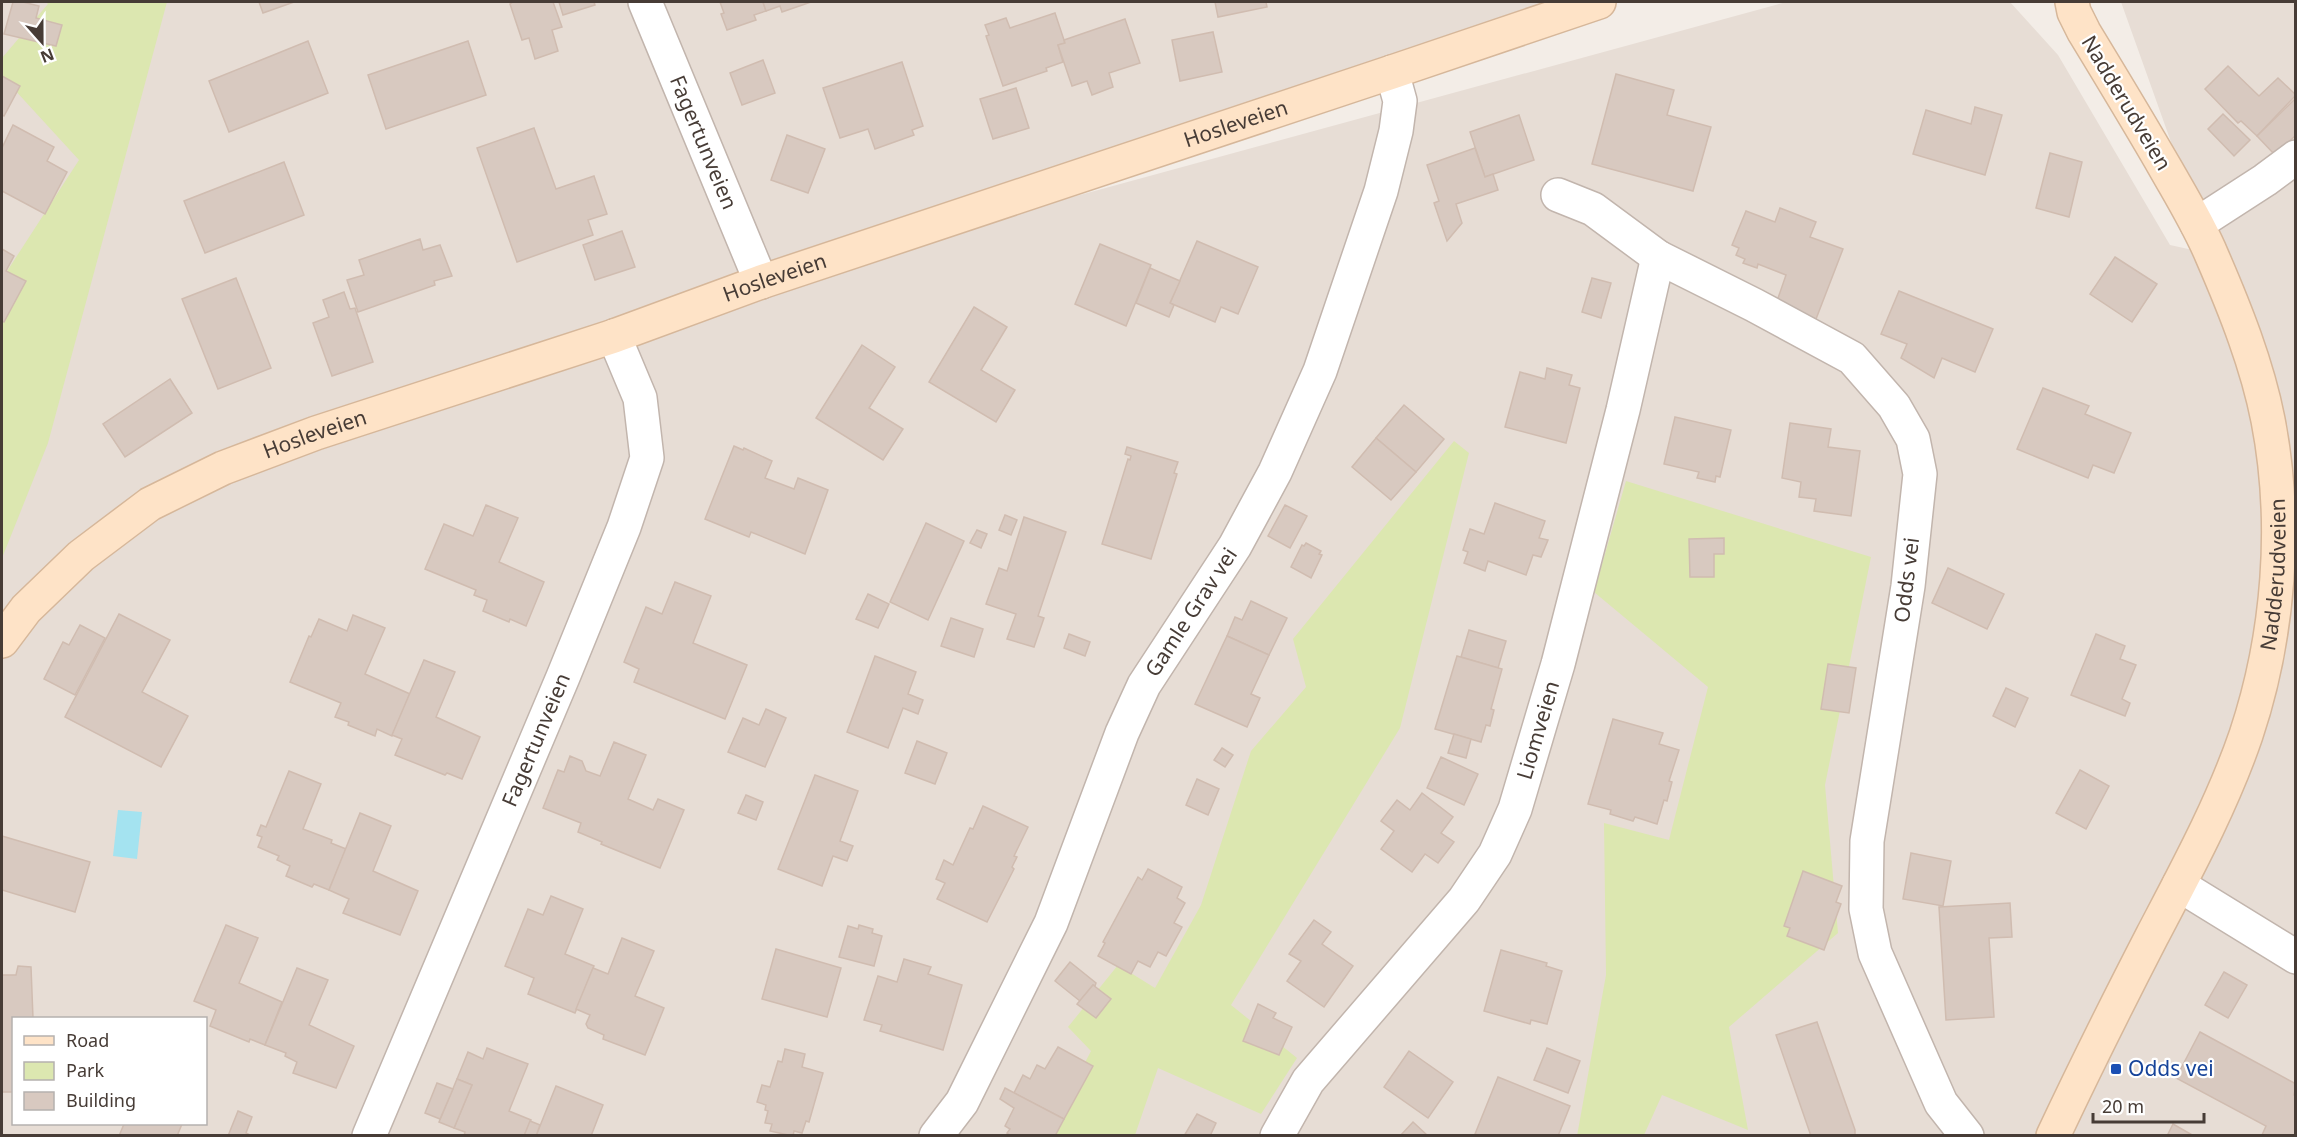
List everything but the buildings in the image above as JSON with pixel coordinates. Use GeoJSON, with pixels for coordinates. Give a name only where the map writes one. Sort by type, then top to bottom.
{"type":"FeatureCollection","features":[{"type":"Feature","properties":{"kind":"main road","name":"Hosleveien"},"geometry":{"type":"LineString","coordinates":[[2,641],[26,609],[81,556],[150,504],[224,468],[316,433],[614,336],[761,282],[1599,2]]}},
{"type":"Feature","properties":{"kind":"main road","name":"Nadderudveien"},"geometry":{"type":"LineString","coordinates":[[2054,1136],[2088,1062],[2179,885],[2216,807],[2245,736],[2257,696],[2272,624],[2278,505],[2266,411],[2252,357],[2212,254],[2197,224],[2069,5]]}},
{"type":"Feature","properties":{"kind":"street","name":"Fagertunveien"},"geometry":{"type":"LineString","coordinates":[[645,2],[761,282]]}},
{"type":"Feature","properties":{"kind":"street","name":"Gamle Grav vei"},"geometry":{"type":"LineString","coordinates":[[936,1136],[962,1102],[1051,923],[1122,733],[1144,685],[1236,546],[1275,471],[1320,371],[1381,191],[1396,131],[1400,101],[1392,72]]}},
{"type":"Feature","properties":{"kind":"street"},"geometry":{"type":"LineString","coordinates":[[2197,224],[2265,180],[2295,157]]}},
{"type":"Feature","properties":{"kind":"street","name":"Odds vei"},"geometry":{"type":"LineString","coordinates":[[1558,195],[1593,209],[1658,257],[1852,358],[1894,406],[1913,439],[1920,474],[1908,586],[1867,841],[1866,909],[1875,953],[1941,1103],[1967,1136]]}},
{"type":"Feature","properties":{"kind":"street","name":"Liomveien"},"geometry":{"type":"LineString","coordinates":[[1277,1136],[1308,1081],[1464,900],[1495,854],[1515,809],[1558,664],[1623,410],[1658,257]]}},
{"type":"Feature","properties":{"kind":"street","name":"Fagertunveien"},"geometry":{"type":"LineString","coordinates":[[369,1136],[563,677],[624,527],[647,458],[640,398],[614,336]]}},
{"type":"Feature","properties":{"kind":"street"},"geometry":{"type":"LineString","coordinates":[[2179,885],[2295,957]]}},
{"type":"Feature","properties":{"kind":"shaded area"},"geometry":{"type":"Polygon","coordinates":[[[2,2],[1561,2],[773,279],[1786,2],[2010,2],[2058,55],[2170,245],[2211,254],[2121,2],[2295,2],[2295,1135],[2,1136],[2,2]]]}},
{"type":"Feature","properties":{"kind":"green space"},"geometry":{"type":"Polygon","coordinates":[[[46,2],[167,2],[48,443],[2,558],[2,279],[79,160],[2,76],[2,58],[48,4],[46,2]]]}},
{"type":"Feature","properties":{"kind":"green space"},"geometry":{"type":"Polygon","coordinates":[[[1454,441],[1469,453],[1400,728],[1231,1005],[1297,1058],[1261,1114],[1158,1068],[1135,1135],[1047,1136],[1091,1051],[1068,1027],[1118,965],[1155,988],[1201,905],[1251,751],[1306,687],[1293,639],[1454,441]]]}},
{"type":"Feature","properties":{"kind":"green space"},"geometry":{"type":"Polygon","coordinates":[[[1626,481],[1871,557],[1825,785],[1838,933],[1729,1027],[1748,1130],[1662,1095],[1644,1135],[1577,1136],[1606,975],[1604,823],[1669,840],[1708,687],[1594,592],[1626,481]]]}},
{"type":"Feature","properties":{"kind":"water"},"geometry":{"type":"Polygon","coordinates":[[[118,810],[142,812],[137,859],[113,856],[118,810]]]}},
{"type":"Feature","properties":{"kind":"place","name":"Odds vei"},"geometry":{"type":"Point","coordinates":[2116,1069]}}]}
